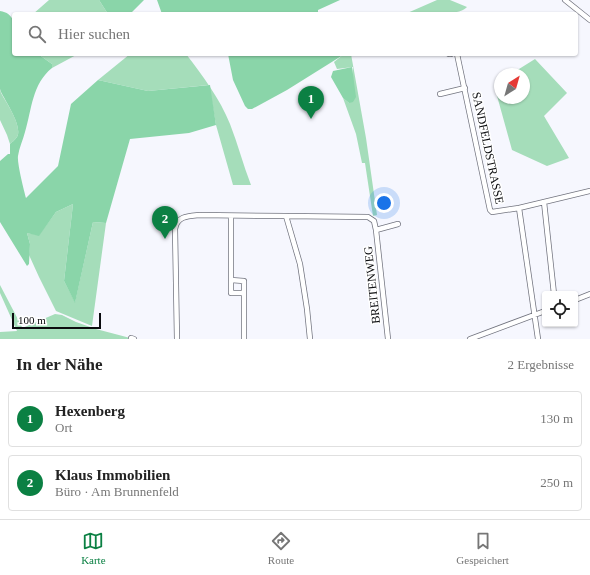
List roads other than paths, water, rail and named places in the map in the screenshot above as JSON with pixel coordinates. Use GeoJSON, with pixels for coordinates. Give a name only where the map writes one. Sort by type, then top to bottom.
{"type":"FeatureCollection","features":[{"type":"Feature","properties":{"kind":"street"},"geometry":{"type":"LineString","coordinates":[[565,0],[573,2],[590,20]]}},
{"type":"Feature","properties":{"kind":"street","name":"SANDFELDSTRASSE"},"geometry":{"type":"LineString","coordinates":[[457,56],[490,210],[492,212],[519,208]]}},
{"type":"Feature","properties":{"kind":"street","name":"SANDFELDSTRASSE"},"geometry":{"type":"LineString","coordinates":[[440,94],[465,88]]}},
{"type":"Feature","properties":{"kind":"street"},"geometry":{"type":"LineString","coordinates":[[538,339],[519,208],[590,191]]}},
{"type":"Feature","properties":{"kind":"street"},"geometry":{"type":"LineString","coordinates":[[544,202],[554,291]]}},
{"type":"Feature","properties":{"kind":"street"},"geometry":{"type":"LineString","coordinates":[[177,339],[176,224],[179,219],[186,216],[286,216],[300,264],[310,339]]}},
{"type":"Feature","properties":{"kind":"street"},"geometry":{"type":"LineString","coordinates":[[231,216],[231,292],[244,293]]}},
{"type":"Feature","properties":{"kind":"street","name":"BREITENWEG"},"geometry":{"type":"LineString","coordinates":[[286,216],[368,217],[374,221],[388,339]]}},
{"type":"Feature","properties":{"kind":"street","name":"BREITENWEG"},"geometry":{"type":"LineString","coordinates":[[376,230],[398,224]]}},
{"type":"Feature","properties":{"kind":"street"},"geometry":{"type":"LineString","coordinates":[[232,280],[244,281],[244,339]]}},
{"type":"Feature","properties":{"kind":"street"},"geometry":{"type":"LineString","coordinates":[[578,299],[590,294]]}},
{"type":"Feature","properties":{"kind":"street"},"geometry":{"type":"LineString","coordinates":[[470,339],[483,337],[542,312]]}},
{"type":"Feature","properties":{"kind":"place","name":"Hexenberg"},"geometry":{"type":"Point","coordinates":[311,119]}},
{"type":"Feature","properties":{"kind":"place","name":"Klaus Immobilien"},"geometry":{"type":"Point","coordinates":[165,239]}}]}
